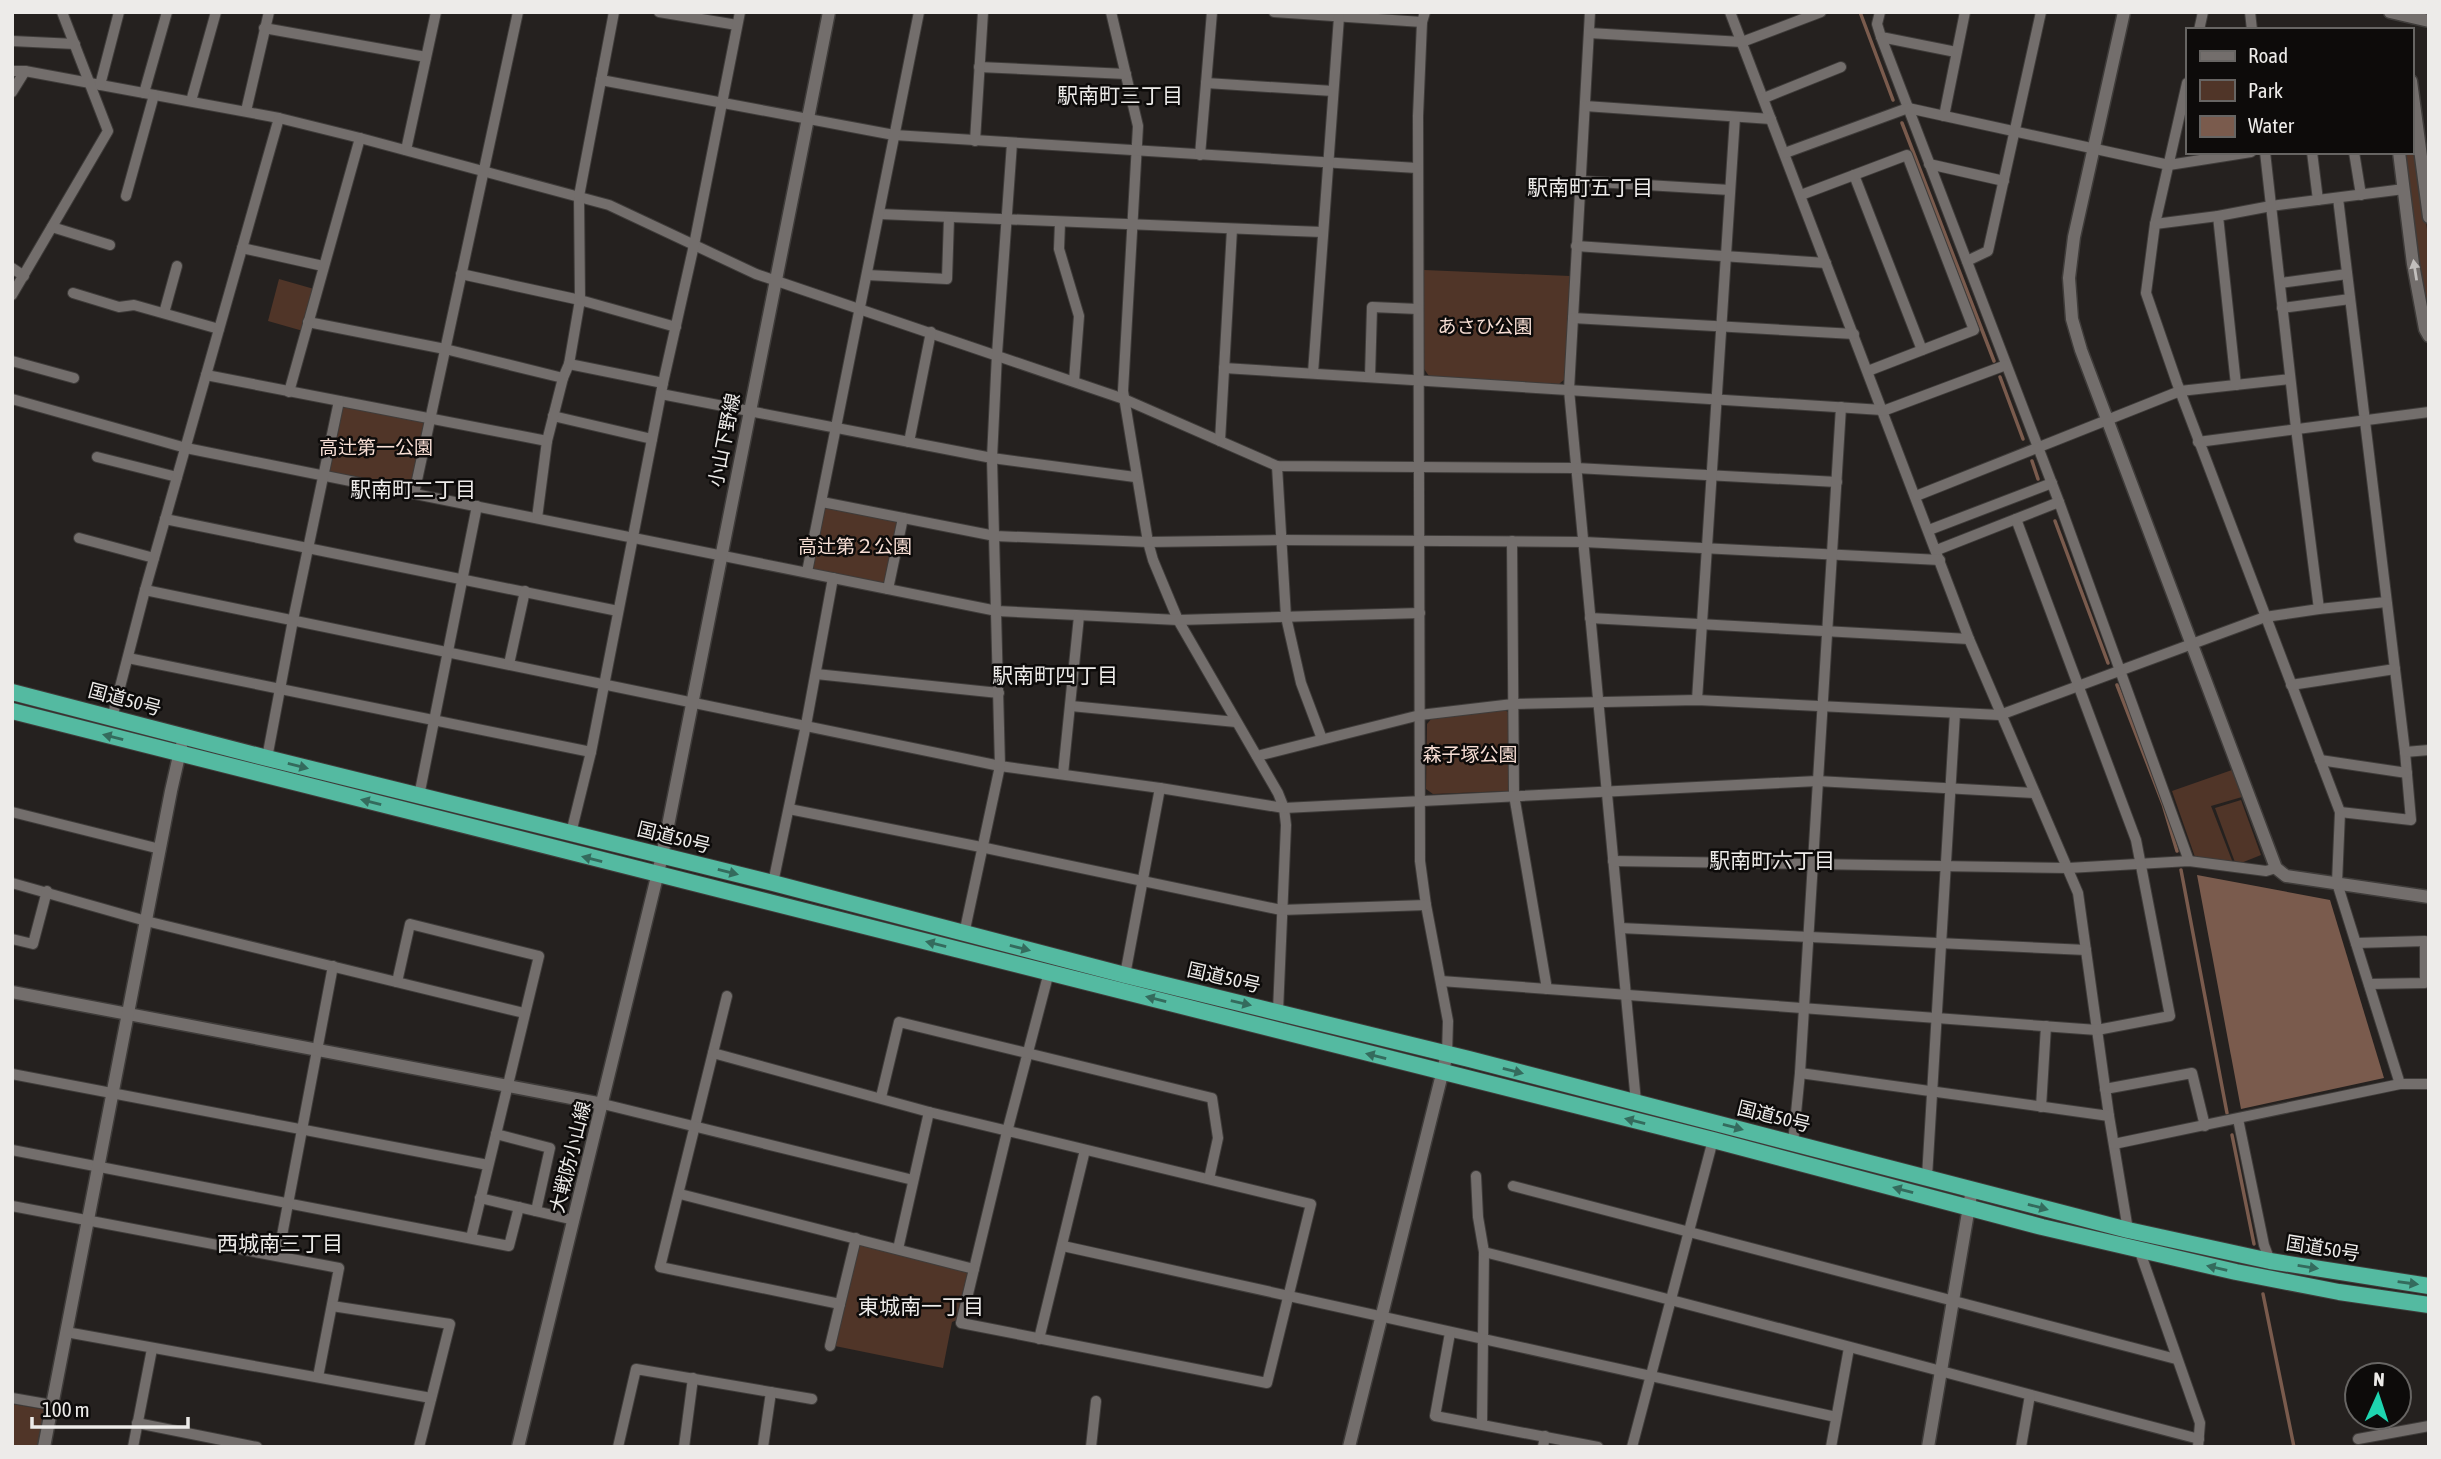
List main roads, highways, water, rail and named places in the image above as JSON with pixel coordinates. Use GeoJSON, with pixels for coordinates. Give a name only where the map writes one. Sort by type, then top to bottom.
{"type":"FeatureCollection","features":[{"type":"Feature","properties":{"kind":"highway","name":"国道50号"},"geometry":{"type":"LineString","coordinates":[[12,692],[1636,1102],[2128,1230],[2270,1261],[2429,1286]]}},
{"type":"Feature","properties":{"kind":"highway","name":"国道50号"},"geometry":{"type":"LineString","coordinates":[[12,711],[2139,1250],[2279,1281],[2429,1305]]}},
{"type":"Feature","properties":{"kind":"water"},"geometry":{"type":"Polygon","coordinates":[[[2197,875],[2330,900],[2384,1078],[2241,1109],[2197,875]]]}},
{"type":"Feature","properties":{"kind":"waterway"},"geometry":{"type":"LineString","coordinates":[[1860,12],[1893,100]]}},
{"type":"Feature","properties":{"kind":"waterway"},"geometry":{"type":"LineString","coordinates":[[1902,123],[1994,361]]}},
{"type":"Feature","properties":{"kind":"waterway"},"geometry":{"type":"LineString","coordinates":[[2000,377],[2023,439]]}},
{"type":"Feature","properties":{"kind":"waterway"},"geometry":{"type":"LineString","coordinates":[[2032,461],[2038,479]]}},
{"type":"Feature","properties":{"kind":"waterway"},"geometry":{"type":"LineString","coordinates":[[2055,521],[2108,663]]}},
{"type":"Feature","properties":{"kind":"waterway"},"geometry":{"type":"LineString","coordinates":[[2117,685],[2163,804],[2177,851]]}},
{"type":"Feature","properties":{"kind":"waterway"},"geometry":{"type":"LineString","coordinates":[[2181,870],[2227,1113]]}},
{"type":"Feature","properties":{"kind":"waterway"},"geometry":{"type":"LineString","coordinates":[[2232,1135],[2254,1244]]}},
{"type":"Feature","properties":{"kind":"waterway"},"geometry":{"type":"LineString","coordinates":[[2263,1294],[2294,1447]]}},
{"type":"Feature","properties":{"kind":"district","name":"駅南町三丁目"},"geometry":{"type":"Point","coordinates":[1120,95]}},
{"type":"Feature","properties":{"kind":"district","name":"駅南町五丁目"},"geometry":{"type":"Point","coordinates":[1590,187]}},
{"type":"Feature","properties":{"kind":"district","name":"駅南町二丁目"},"geometry":{"type":"Point","coordinates":[413,489]}},
{"type":"Feature","properties":{"kind":"district","name":"駅南町四丁目"},"geometry":{"type":"Point","coordinates":[1055,675]}},
{"type":"Feature","properties":{"kind":"district","name":"駅南町六丁目"},"geometry":{"type":"Point","coordinates":[1772,860]}},
{"type":"Feature","properties":{"kind":"district","name":"西城南三丁目"},"geometry":{"type":"Point","coordinates":[280,1243]}},
{"type":"Feature","properties":{"kind":"district","name":"東城南一丁目"},"geometry":{"type":"Point","coordinates":[921,1306]}},
{"type":"Feature","properties":{"kind":"park label","name":"あさひ公園"},"geometry":{"type":"Point","coordinates":[1485,326]}},
{"type":"Feature","properties":{"kind":"park label","name":"高辻第一公園"},"geometry":{"type":"Point","coordinates":[376,447]}},
{"type":"Feature","properties":{"kind":"park label","name":"高辻第２公園"},"geometry":{"type":"Point","coordinates":[855,546]}},
{"type":"Feature","properties":{"kind":"park label","name":"森子塚公園"},"geometry":{"type":"Point","coordinates":[1470,754]}}]}
